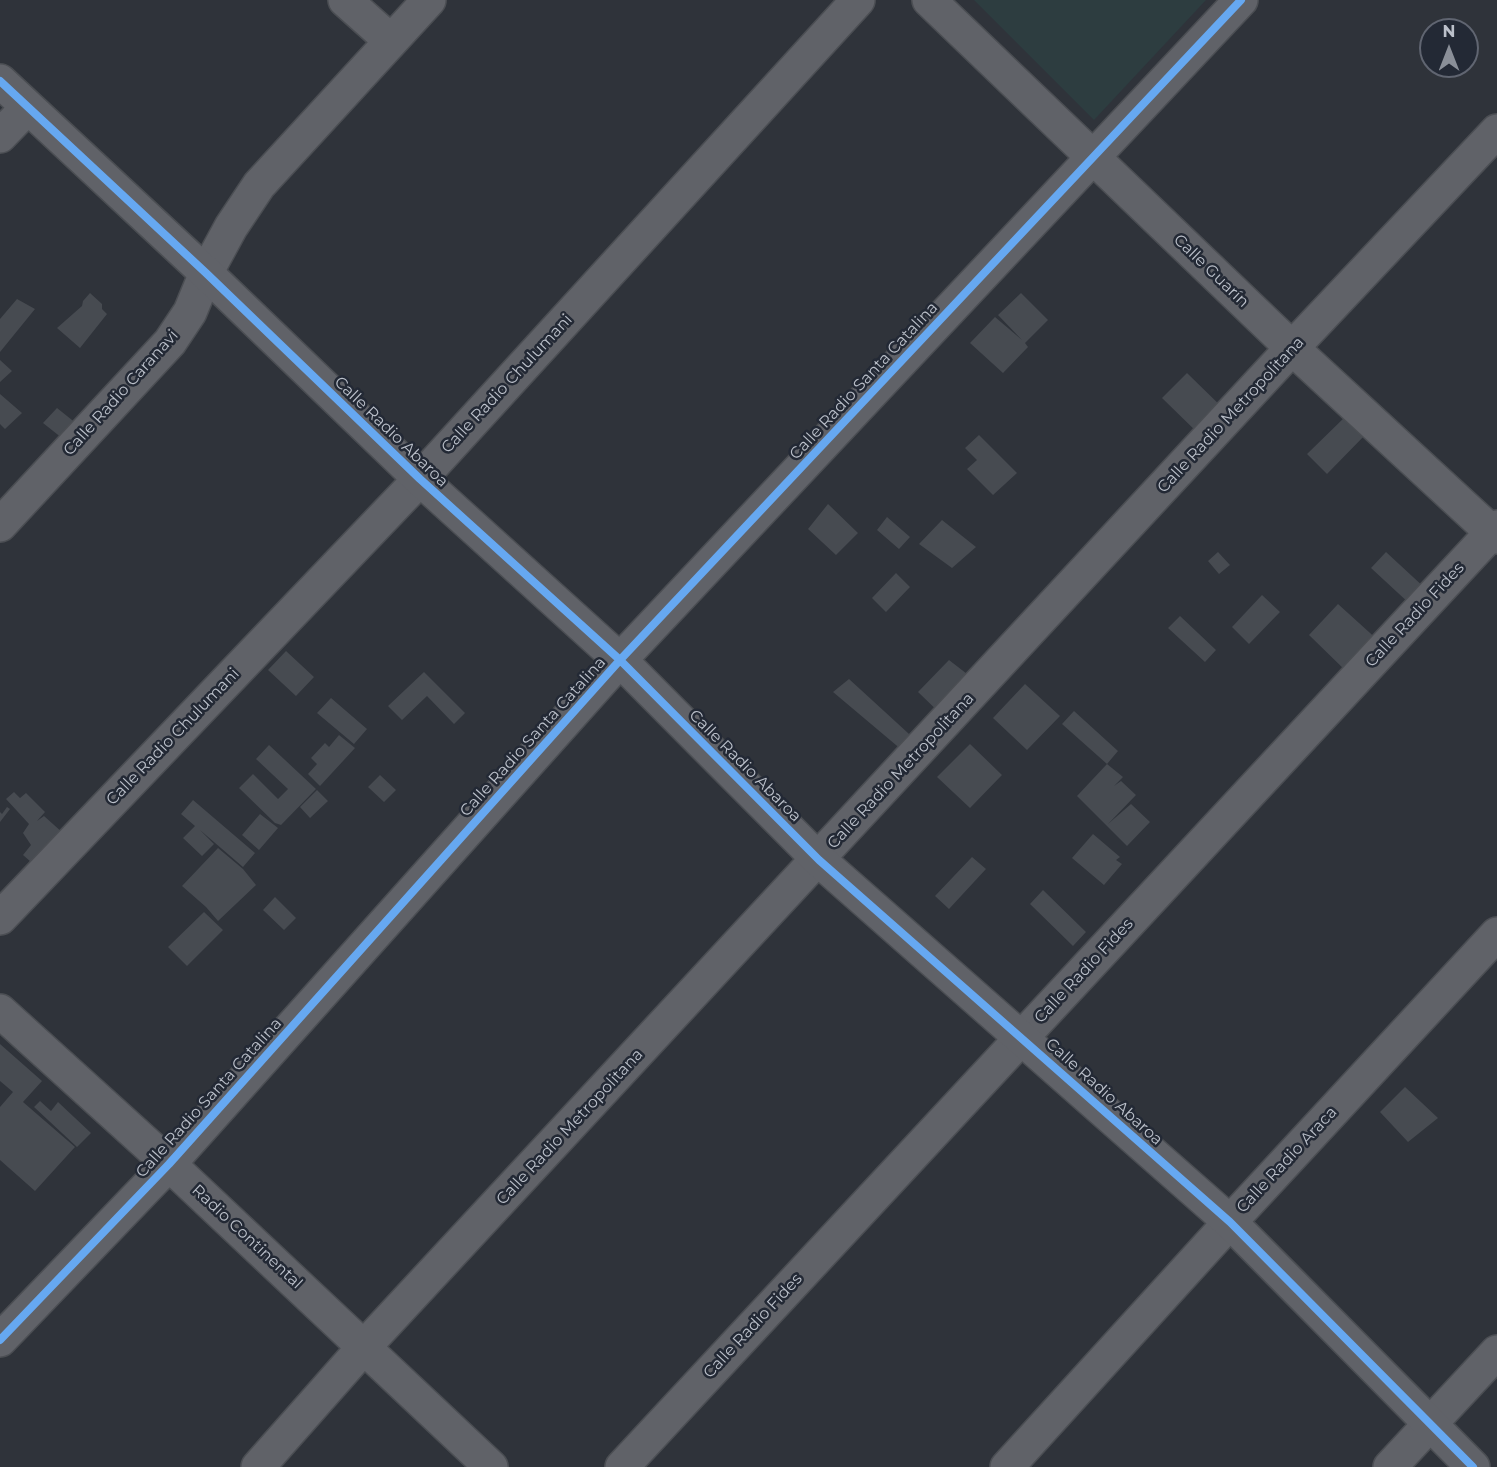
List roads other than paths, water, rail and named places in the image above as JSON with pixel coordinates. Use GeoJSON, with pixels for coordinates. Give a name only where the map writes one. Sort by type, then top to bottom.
{"type":"FeatureCollection","features":[{"type":"Feature","properties":{"kind":"street"},"geometry":{"type":"LineString","coordinates":[[345,0],[391,41]]}},
{"type":"Feature","properties":{"kind":"street","name":"Calle Radio Caranavi"},"geometry":{"type":"LineString","coordinates":[[0,525],[170,342],[190,312],[206,273],[231,227],[260,184],[429,0]]}},
{"type":"Feature","properties":{"kind":"street","name":"Calle Radio Chulumani"},"geometry":{"type":"LineString","coordinates":[[0,918],[420,479],[858,0]]}},
{"type":"Feature","properties":{"kind":"street","name":"Calle Guarín"},"geometry":{"type":"LineString","coordinates":[[929,0],[1292,348],[1495,532]]}},
{"type":"Feature","properties":{"kind":"street","name":"Calle Radio Santa Catalina"},"geometry":{"type":"LineString","coordinates":[[0,1340],[169,1164],[620,660],[1241,0]]}},
{"type":"Feature","properties":{"kind":"street","name":"Calle Radio Abaroa"},"geometry":{"type":"LineString","coordinates":[[0,81],[206,273],[420,479],[620,660],[819,860],[1230,1222],[1473,1467]]}},
{"type":"Feature","properties":{"kind":"street"},"geometry":{"type":"LineString","coordinates":[[0,136],[28,107]]}},
{"type":"Feature","properties":{"kind":"street","name":"Calle Radio Metropolitana"},"geometry":{"type":"LineString","coordinates":[[258,1467],[364,1347],[819,860],[1292,348],[1497,131]]}},
{"type":"Feature","properties":{"kind":"street","name":"Calle Radio Fides"},"geometry":{"type":"LineString","coordinates":[[622,1467],[1495,532]]}},
{"type":"Feature","properties":{"kind":"street","name":"Calle Radio Araca"},"geometry":{"type":"LineString","coordinates":[[1006,1467],[1497,934]]}},
{"type":"Feature","properties":{"kind":"street","name":"Radio Continental"},"geometry":{"type":"LineString","coordinates":[[0,1011],[169,1164],[491,1467]]}},
{"type":"Feature","properties":{"kind":"street"},"geometry":{"type":"LineString","coordinates":[[1390,1467],[1497,1352]]}}]}
